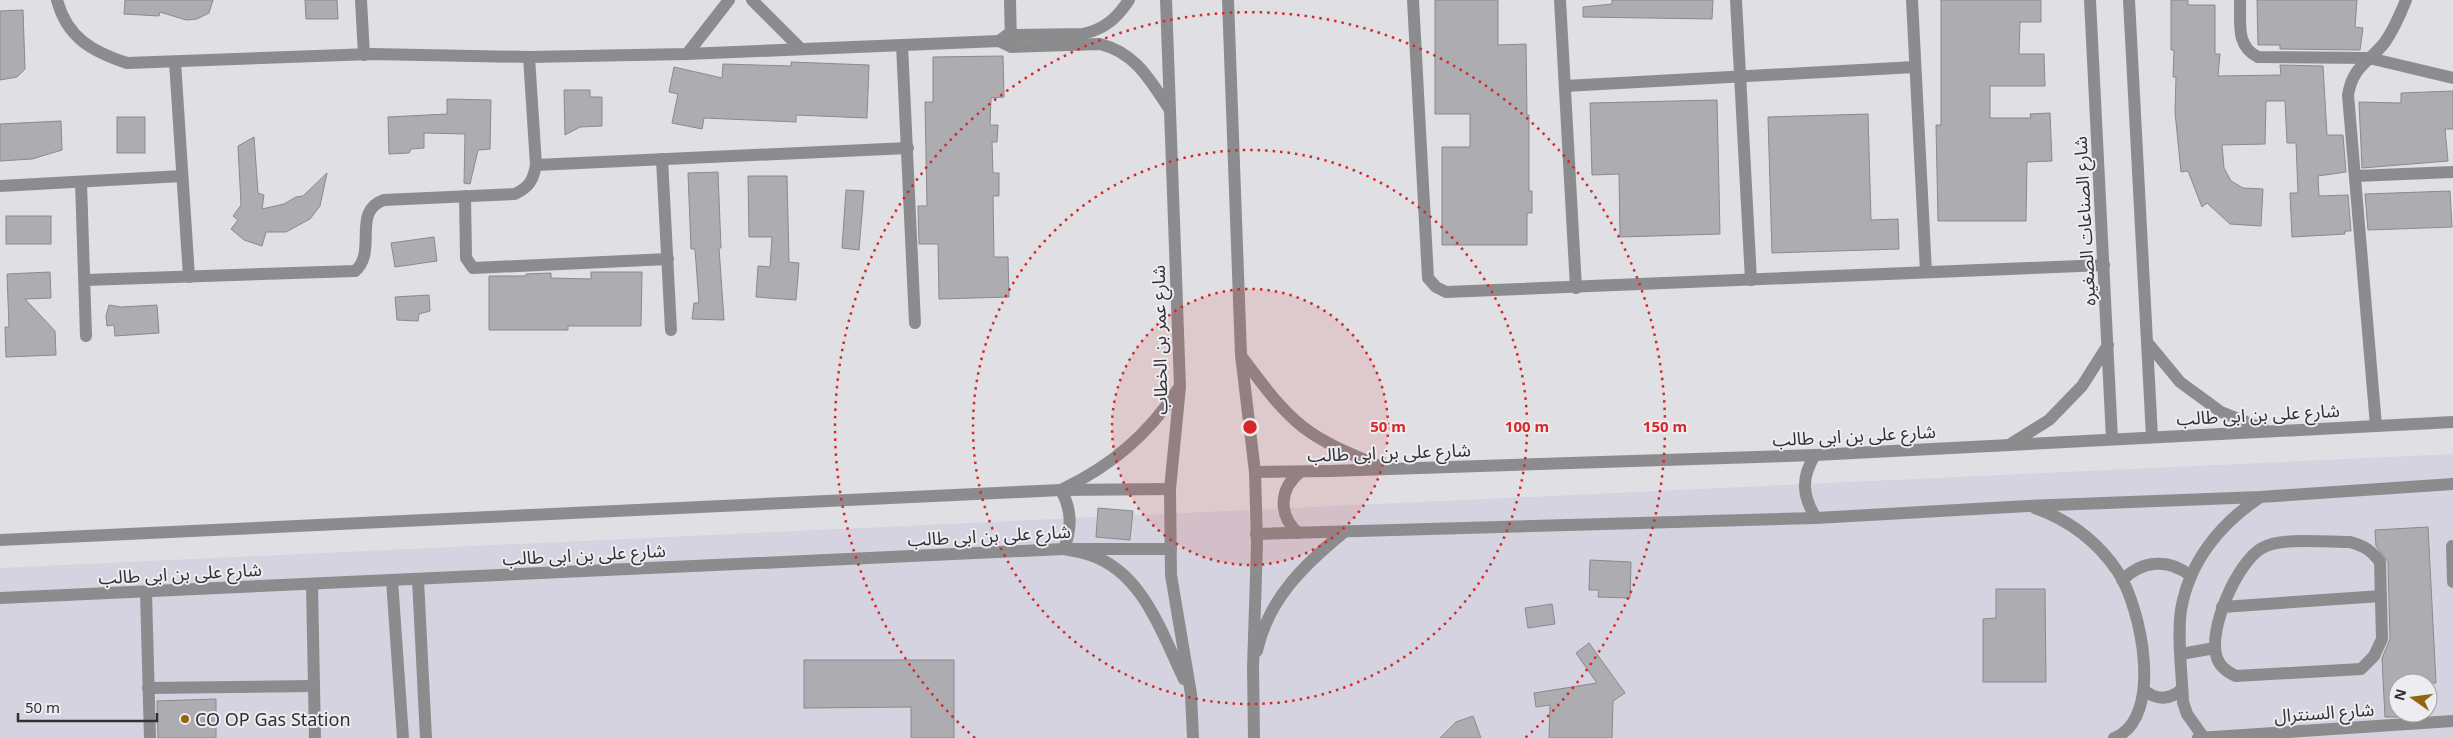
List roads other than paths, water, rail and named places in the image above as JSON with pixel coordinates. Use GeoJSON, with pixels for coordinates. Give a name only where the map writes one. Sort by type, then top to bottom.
{"type":"FeatureCollection","features":[{"type":"Feature","properties":{"kind":"street"},"geometry":{"type":"LineString","coordinates":[[57,0],[61,13],[77,37],[100,54],[127,63],[364,55],[529,57],[688,54],[999,41],[1004,36],[1011,41],[1072,39],[1100,44],[1125,54],[1145,73],[1170,110]]}},
{"type":"Feature","properties":{"kind":"street"},"geometry":{"type":"LineString","coordinates":[[361,0],[364,55]]}},
{"type":"Feature","properties":{"kind":"street"},"geometry":{"type":"LineString","coordinates":[[688,54],[729,0]]}},
{"type":"Feature","properties":{"kind":"street"},"geometry":{"type":"LineString","coordinates":[[752,0],[801,49]]}},
{"type":"Feature","properties":{"kind":"street"},"geometry":{"type":"LineString","coordinates":[[1010,0],[1011,41]]}},
{"type":"Feature","properties":{"kind":"street"},"geometry":{"type":"LineString","coordinates":[[1072,39],[1104,27],[1120,13],[1129,0]]}},
{"type":"Feature","properties":{"kind":"street","name":"شارع عمر بن الخطاب"},"geometry":{"type":"LineString","coordinates":[[1166,0],[1180,387],[1170,489],[1170,548],[1171,575],[1191,694],[1193,738]]}},
{"type":"Feature","properties":{"kind":"street"},"geometry":{"type":"LineString","coordinates":[[1228,0],[1241,355],[1256,472],[1253,668],[1254,738]]}},
{"type":"Feature","properties":{"kind":"street"},"geometry":{"type":"LineString","coordinates":[[1414,0],[1428,278],[1436,287],[1446,292],[2104,265]]}},
{"type":"Feature","properties":{"kind":"street"},"geometry":{"type":"LineString","coordinates":[[1560,0],[1576,288]]}},
{"type":"Feature","properties":{"kind":"street"},"geometry":{"type":"LineString","coordinates":[[1736,0],[1750,280]]}},
{"type":"Feature","properties":{"kind":"street"},"geometry":{"type":"LineString","coordinates":[[1912,0],[1926,272]]}},
{"type":"Feature","properties":{"kind":"street","name":"شارع الصناعات الصغيره"},"geometry":{"type":"LineString","coordinates":[[2090,0],[2112,439]]}},
{"type":"Feature","properties":{"kind":"street"},"geometry":{"type":"LineString","coordinates":[[2129,0],[2152,437]]}},
{"type":"Feature","properties":{"kind":"street"},"geometry":{"type":"LineString","coordinates":[[2240,0],[2241,38],[2244,46],[2250,53],[2258,57],[2369,58],[2453,78]]}},
{"type":"Feature","properties":{"kind":"street"},"geometry":{"type":"LineString","coordinates":[[2376,426],[2348,95],[2350,80],[2358,67],[2383,44],[2394,27],[2406,0]]}},
{"type":"Feature","properties":{"kind":"street"},"geometry":{"type":"LineString","coordinates":[[902,45],[915,323]]}},
{"type":"Feature","properties":{"kind":"street"},"geometry":{"type":"LineString","coordinates":[[85,280],[355,271],[363,264],[366,255],[365,220],[369,210],[377,202],[384,200],[515,194],[526,188],[534,178],[536,165],[529,57]]}},
{"type":"Feature","properties":{"kind":"street"},"geometry":{"type":"LineString","coordinates":[[174,62],[189,277]]}},
{"type":"Feature","properties":{"kind":"street"},"geometry":{"type":"LineString","coordinates":[[1565,86],[1915,67]]}},
{"type":"Feature","properties":{"kind":"street"},"geometry":{"type":"LineString","coordinates":[[536,165],[908,148]]}},
{"type":"Feature","properties":{"kind":"street"},"geometry":{"type":"LineString","coordinates":[[662,159],[671,330]]}},
{"type":"Feature","properties":{"kind":"street"},"geometry":{"type":"LineString","coordinates":[[2355,176],[2453,172]]}},
{"type":"Feature","properties":{"kind":"street"},"geometry":{"type":"LineString","coordinates":[[0,186],[182,176]]}},
{"type":"Feature","properties":{"kind":"street"},"geometry":{"type":"LineString","coordinates":[[81,182],[86,336]]}},
{"type":"Feature","properties":{"kind":"street"},"geometry":{"type":"LineString","coordinates":[[465,196],[466,258],[473,268],[668,259]]}},
{"type":"Feature","properties":{"kind":"street"},"geometry":{"type":"LineString","coordinates":[[2146,342],[2186,387],[2221,412],[2269,431]]}},
{"type":"Feature","properties":{"kind":"street"},"geometry":{"type":"LineString","coordinates":[[2009,445],[2049,420],[2082,386],[2108,345]]}},
{"type":"Feature","properties":{"kind":"street"},"geometry":{"type":"LineString","coordinates":[[1241,355],[1270,393],[1303,427],[1343,450],[1387,469]]}},
{"type":"Feature","properties":{"kind":"street"},"geometry":{"type":"LineString","coordinates":[[1061,490],[1104,467],[1123,453],[1155,421],[1180,387]]}},
{"type":"Feature","properties":{"kind":"street","name":"شارع على بن ابى طالب"},"geometry":{"type":"LineString","coordinates":[[1256,472],[1815,455],[2453,422]]}},
{"type":"Feature","properties":{"kind":"street"},"geometry":{"type":"LineString","coordinates":[[1815,455],[1808,467],[1804,480],[1805,494],[1816,518]]}},
{"type":"Feature","properties":{"kind":"street"},"geometry":{"type":"LineString","coordinates":[[1298,533],[1286,520],[1283,502],[1288,485],[1300,472]]}},
{"type":"Feature","properties":{"kind":"street"},"geometry":{"type":"LineString","coordinates":[[1256,534],[1816,518],[2028,506],[2260,497],[2453,484]]}},
{"type":"Feature","properties":{"kind":"street"},"geometry":{"type":"LineString","coordinates":[[0,540],[1061,490],[1170,489]]}},
{"type":"Feature","properties":{"kind":"street"},"geometry":{"type":"LineString","coordinates":[[1061,490],[1066,499],[1070,518],[1068,539],[1064,549],[1091,555],[1116,568],[1136,587],[1151,610],[1191,694]]}},
{"type":"Feature","properties":{"kind":"street"},"geometry":{"type":"LineString","coordinates":[[2204,738],[2187,714],[2183,702],[2181,611],[2191,576],[2208,545],[2240,510],[2260,497]]}},
{"type":"Feature","properties":{"kind":"street"},"geometry":{"type":"LineString","coordinates":[[2028,506],[2064,521],[2080,532],[2108,558],[2122,580],[2134,605],[2139,622],[2144,690],[2134,724],[2124,734],[2114,738]]}},
{"type":"Feature","properties":{"kind":"street"},"geometry":{"type":"LineString","coordinates":[[1253,668],[1266,624],[1288,584],[1303,567],[1344,532]]}},
{"type":"Feature","properties":{"kind":"street"},"geometry":{"type":"LineString","coordinates":[[2350,542],[2362,545],[2372,552],[2380,562],[2381,596],[2382,639],[2374,656],[2362,669],[2236,676],[2220,665],[2215,648],[2222,606],[2250,558],[2261,549],[2275,543],[2350,542]]}},
{"type":"Feature","properties":{"kind":"street"},"geometry":{"type":"LineString","coordinates":[[2452,546],[2453,582]]}},
{"type":"Feature","properties":{"kind":"street","name":"شارع على بن ابى طالب"},"geometry":{"type":"LineString","coordinates":[[0,598],[1064,549],[1170,548]]}},
{"type":"Feature","properties":{"kind":"street"},"geometry":{"type":"LineString","coordinates":[[2122,580],[2138,568],[2156,563],[2175,566],[2191,576]]}},
{"type":"Feature","properties":{"kind":"street"},"geometry":{"type":"LineString","coordinates":[[392,580],[403,738]]}},
{"type":"Feature","properties":{"kind":"street"},"geometry":{"type":"LineString","coordinates":[[418,580],[426,738]]}},
{"type":"Feature","properties":{"kind":"street"},"geometry":{"type":"LineString","coordinates":[[312,584],[315,738]]}},
{"type":"Feature","properties":{"kind":"street"},"geometry":{"type":"LineString","coordinates":[[146,592],[150,738]]}},
{"type":"Feature","properties":{"kind":"street"},"geometry":{"type":"LineString","coordinates":[[2222,606],[2381,596]]}},
{"type":"Feature","properties":{"kind":"street"},"geometry":{"type":"LineString","coordinates":[[2181,654],[2215,648]]}},
{"type":"Feature","properties":{"kind":"street"},"geometry":{"type":"LineString","coordinates":[[148,688],[314,686]]}},
{"type":"Feature","properties":{"kind":"street"},"geometry":{"type":"LineString","coordinates":[[2144,690],[2156,698],[2164,698],[2171,697],[2182,689]]}},
{"type":"Feature","properties":{"kind":"street","name":"شارع السنترال"},"geometry":{"type":"LineString","coordinates":[[2198,738],[2453,721]]}},
{"type":"Feature","properties":{"kind":"place","name":"CO OP Gas Station"},"geometry":{"type":"Point","coordinates":[185,719]}}]}
